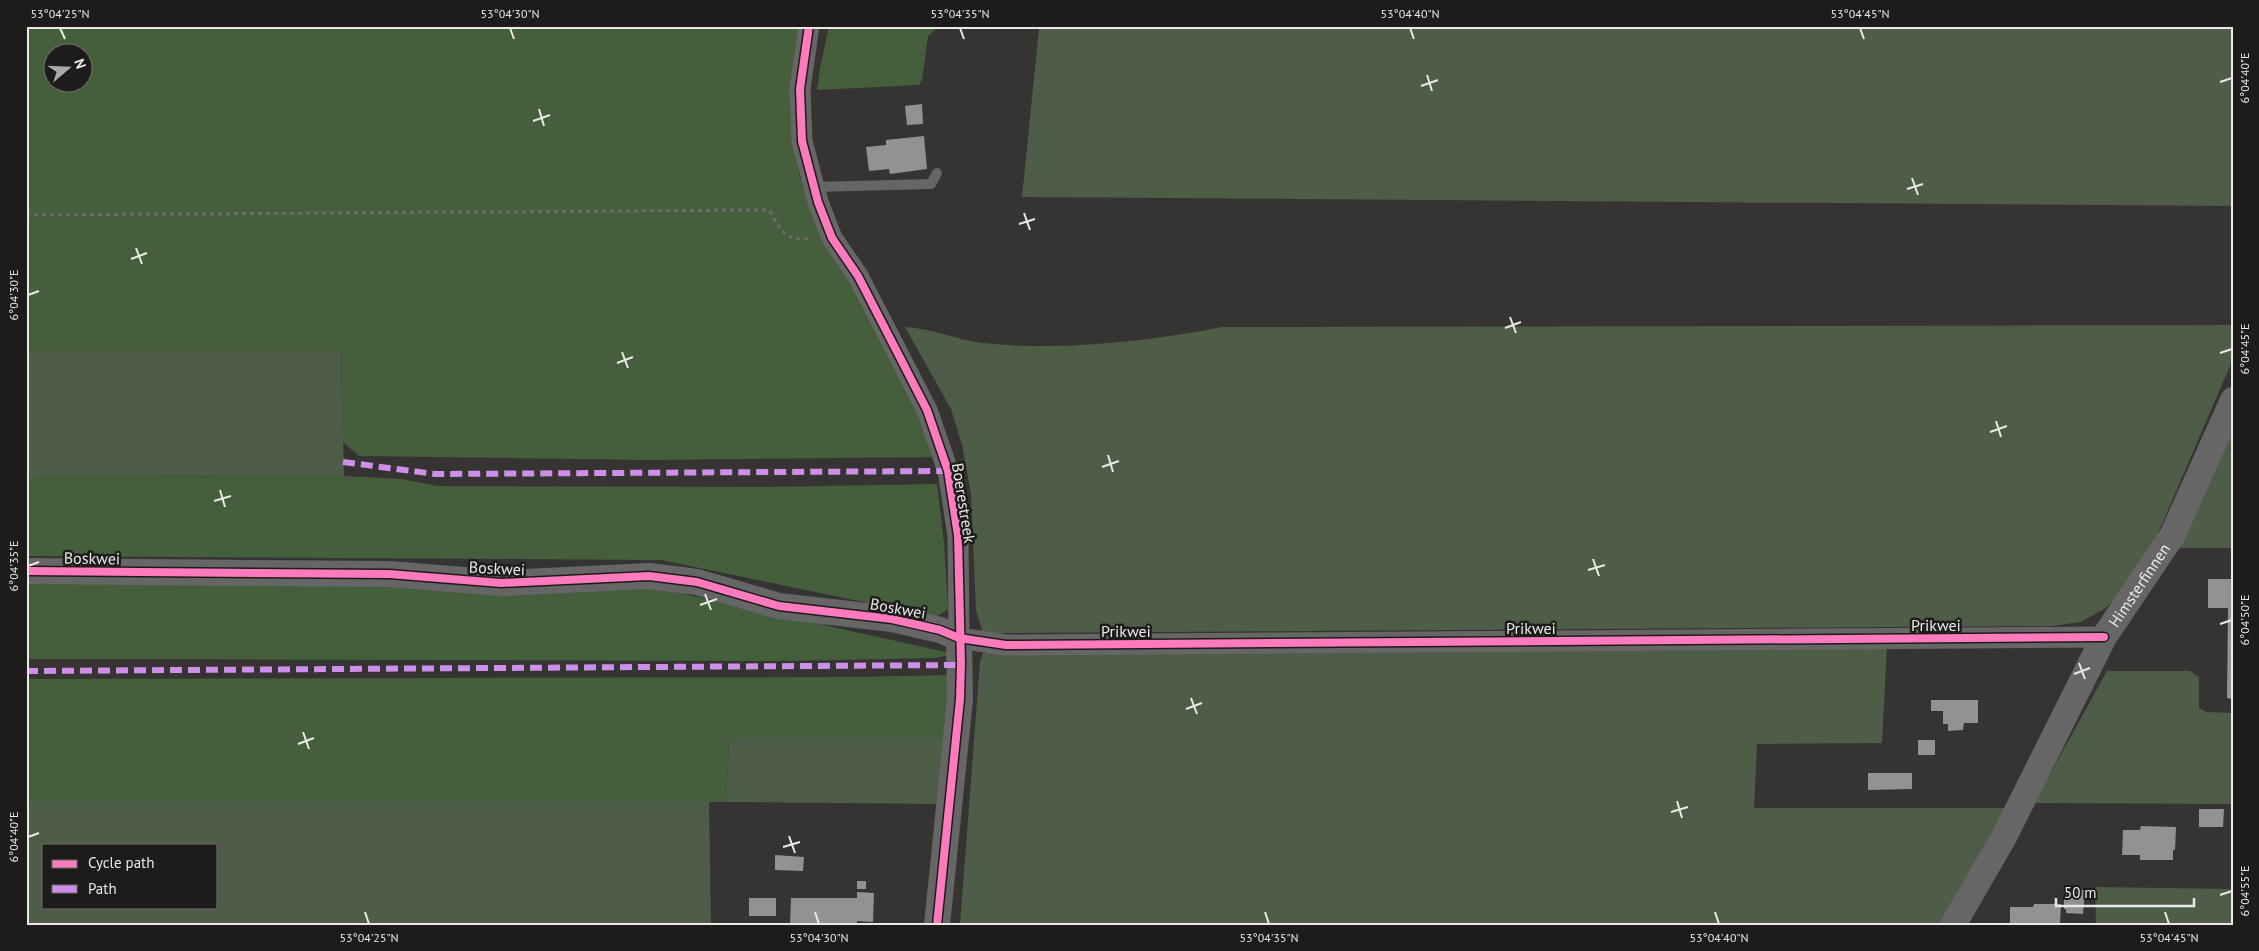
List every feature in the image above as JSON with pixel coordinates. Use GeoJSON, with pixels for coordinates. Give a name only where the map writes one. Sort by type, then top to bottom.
{"type":"FeatureCollection","features":[{"type":"Feature","properties":{"kind":"street","name":"Boerestreek"},"geometry":{"type":"LineString","coordinates":[[809,26],[800,89],[802,141],[814,187],[832,238],[858,276],[927,410],[948,471],[958,536],[960,699],[937,925]]}},
{"type":"Feature","properties":{"kind":"street","name":"Himsterfinnen"},"geometry":{"type":"LineString","coordinates":[[1953,925],[2004,837],[2104,637],[2172,536],[2233,400]]}},
{"type":"Feature","properties":{"kind":"street","name":"Boskwei"},"geometry":{"type":"LineString","coordinates":[[26,571],[389,574],[501,584],[649,576],[697,582],[779,606],[892,619],[940,630],[959,638]]}},
{"type":"Feature","properties":{"kind":"street","name":"Prikwei"},"geometry":{"type":"LineString","coordinates":[[959,638],[1006,645],[2104,637]]}},
{"type":"Feature","properties":{"kind":"lane"},"geometry":{"type":"LineString","coordinates":[[814,187],[931,184],[938,174]]}},
{"type":"Feature","properties":{"kind":"path"},"geometry":{"type":"LineString","coordinates":[[26,215],[769,210],[784,233],[793,239],[832,238]]}},
{"type":"Feature","properties":{"kind":"green space"},"geometry":{"type":"Polygon","coordinates":[[[26,26],[806,26],[794,143],[799,174],[808,199],[943,457],[649,460],[359,456],[343,442],[341,351],[26,351],[26,26]]]}},
{"type":"Feature","properties":{"kind":"green space"},"geometry":{"type":"Polygon","coordinates":[[[829,26],[946,26],[936,29],[928,36],[922,80],[919,85],[817,90],[829,26]]]}},
{"type":"Feature","properties":{"kind":"green space"},"geometry":{"type":"Polygon","coordinates":[[[1030,26],[2233,26],[2233,206],[1022,197],[1039,29],[1030,26]]]}},
{"type":"Feature","properties":{"kind":"green space"},"geometry":{"type":"Polygon","coordinates":[[[2233,325],[2233,359],[2150,552],[2121,594],[2104,609],[2081,622],[2052,626],[1006,633],[983,633],[976,610],[971,494],[962,445],[951,409],[905,327],[923,329],[976,342],[1006,345],[1068,346],[1131,341],[1222,327],[2233,325]]]}},
{"type":"Feature","properties":{"kind":"green space"},"geometry":{"type":"Polygon","coordinates":[[[105,349],[341,351],[344,476],[26,477],[26,351],[105,349]]]}},
{"type":"Feature","properties":{"kind":"green space"},"geometry":{"type":"Polygon","coordinates":[[[2233,429],[2233,548],[2180,548],[2233,429]]]}},
{"type":"Feature","properties":{"kind":"green space"},"geometry":{"type":"Polygon","coordinates":[[[344,476],[402,479],[437,486],[764,487],[937,484],[944,543],[948,609],[936,617],[661,560],[26,556],[26,477],[344,476]]]}},
{"type":"Feature","properties":{"kind":"green space"},"geometry":{"type":"Polygon","coordinates":[[[26,582],[657,588],[955,654],[935,658],[786,661],[26,659],[26,582]]]}},
{"type":"Feature","properties":{"kind":"green space"},"geometry":{"type":"Polygon","coordinates":[[[1887,645],[1882,743],[1757,744],[1754,808],[2008,808],[1943,925],[960,925],[980,662],[983,653],[1887,645]]]}},
{"type":"Feature","properties":{"kind":"green space"},"geometry":{"type":"Polygon","coordinates":[[[2107,671],[2190,671],[2199,677],[2199,708],[2206,712],[2233,713],[2233,804],[2034,803],[2107,671]]]}},
{"type":"Feature","properties":{"kind":"green space"},"geometry":{"type":"Polygon","coordinates":[[[953,675],[947,738],[731,738],[729,740],[726,802],[26,802],[26,679],[850,677],[953,675]]]}},
{"type":"Feature","properties":{"kind":"green space"},"geometry":{"type":"Polygon","coordinates":[[[731,738],[947,738],[940,804],[726,802],[729,740],[731,738]]]}},
{"type":"Feature","properties":{"kind":"green space"},"geometry":{"type":"Polygon","coordinates":[[[26,802],[709,802],[711,925],[26,925],[26,802]]]}},
{"type":"Feature","properties":{"kind":"green space"},"geometry":{"type":"Polygon","coordinates":[[[2095,887],[2233,889],[2233,925],[2096,925],[2095,887]]]}},
{"type":"Feature","properties":{"kind":"building"},"geometry":{"type":"Polygon","coordinates":[[[922,104],[923,124],[907,125],[905,106],[922,104]]]}},
{"type":"Feature","properties":{"kind":"building"},"geometry":{"type":"Polygon","coordinates":[[[924,136],[927,169],[890,174],[889,169],[869,171],[866,147],[886,145],[886,140],[924,136]]]}},
{"type":"Feature","properties":{"kind":"building"},"geometry":{"type":"Polygon","coordinates":[[[2208,579],[2233,579],[2233,699],[2227,698],[2228,608],[2208,608],[2208,579]]]}},
{"type":"Feature","properties":{"kind":"building"},"geometry":{"type":"Polygon","coordinates":[[[1931,700],[1978,700],[1978,723],[1964,723],[1963,730],[1948,731],[1948,724],[1943,724],[1943,711],[1931,711],[1931,700]]]}},
{"type":"Feature","properties":{"kind":"building"},"geometry":{"type":"Polygon","coordinates":[[[1918,740],[1935,740],[1935,755],[1918,755],[1918,740]]]}},
{"type":"Feature","properties":{"kind":"building"},"geometry":{"type":"Polygon","coordinates":[[[1868,773],[1912,773],[1912,789],[1868,790],[1868,773]]]}},
{"type":"Feature","properties":{"kind":"building"},"geometry":{"type":"Polygon","coordinates":[[[2199,809],[2224,809],[2223,827],[2199,827],[2199,809]]]}},
{"type":"Feature","properties":{"kind":"building"},"geometry":{"type":"Polygon","coordinates":[[[2141,826],[2176,827],[2173,860],[2140,860],[2140,855],[2122,855],[2123,830],[2140,830],[2141,826]]]}},
{"type":"Feature","properties":{"kind":"building"},"geometry":{"type":"Polygon","coordinates":[[[775,855],[804,857],[803,871],[775,870],[775,855]]]}},
{"type":"Feature","properties":{"kind":"building"},"geometry":{"type":"Polygon","coordinates":[[[857,881],[866,881],[866,889],[857,889],[857,881]]]}},
{"type":"Feature","properties":{"kind":"building"},"geometry":{"type":"Polygon","coordinates":[[[2064,889],[2085,890],[2083,914],[2066,913],[2066,909],[2064,909],[2064,889]]]}},
{"type":"Feature","properties":{"kind":"building"},"geometry":{"type":"Polygon","coordinates":[[[857,892],[874,893],[873,922],[857,921],[857,925],[790,925],[791,898],[857,898],[857,892]]]}},
{"type":"Feature","properties":{"kind":"building"},"geometry":{"type":"Polygon","coordinates":[[[749,898],[776,898],[776,916],[749,916],[749,898]]]}},
{"type":"Feature","properties":{"kind":"building"},"geometry":{"type":"Polygon","coordinates":[[[2034,904],[2061,904],[2060,925],[2010,925],[2010,907],[2033,907],[2034,904]]]}},
{"type":"Feature","properties":{"kind":"marked path"},"geometry":{"type":"LineString","coordinates":[[343,462],[435,474],[948,471]]}},
{"type":"Feature","properties":{"kind":"marked path"},"geometry":{"type":"LineString","coordinates":[[26,671],[961,665]]}},
{"type":"Feature","properties":{"kind":"cycle path"},"geometry":{"type":"LineString","coordinates":[[809,26],[800,89],[802,141],[818,202],[832,238],[858,276],[927,410],[948,471],[958,536],[960,699],[937,925]]}},
{"type":"Feature","properties":{"kind":"cycle path"},"geometry":{"type":"LineString","coordinates":[[26,571],[389,574],[501,583],[649,576],[697,582],[779,606],[892,619],[940,630],[959,638],[1006,645],[2104,637]]}}]}
